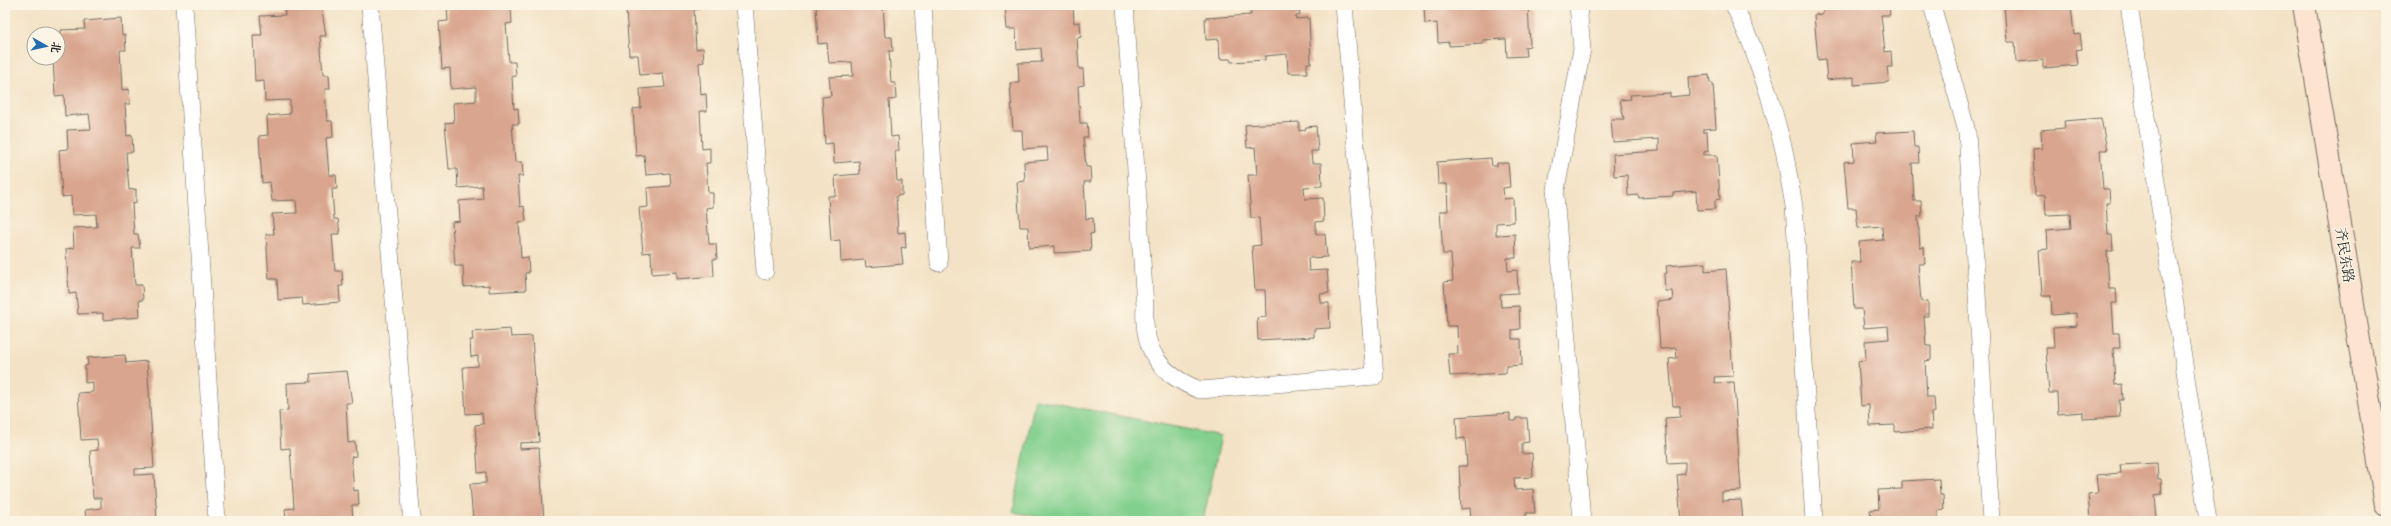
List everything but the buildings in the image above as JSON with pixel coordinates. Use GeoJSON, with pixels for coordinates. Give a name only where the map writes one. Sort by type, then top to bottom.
{"type":"FeatureCollection","features":[{"type":"Feature","properties":{"kind":"street","name":"齐民东路"},"geometry":{"type":"LineString","coordinates":[[2304,5],[2386,505]]}},
{"type":"Feature","properties":{"kind":"lane"},"geometry":{"type":"LineString","coordinates":[[184,5],[217,521]]}},
{"type":"Feature","properties":{"kind":"lane"},"geometry":{"type":"LineString","coordinates":[[370,5],[412,521]]}},
{"type":"Feature","properties":{"kind":"lane"},"geometry":{"type":"LineString","coordinates":[[744,5],[766,271]]}},
{"type":"Feature","properties":{"kind":"lane"},"geometry":{"type":"LineString","coordinates":[[923,5],[939,263]]}},
{"type":"Feature","properties":{"kind":"lane"},"geometry":{"type":"LineString","coordinates":[[1125,5],[1145,306],[1143,325],[1148,344],[1160,365],[1168,374],[1183,384],[1200,390],[1375,376],[1344,5]]}},
{"type":"Feature","properties":{"kind":"lane"},"geometry":{"type":"LineString","coordinates":[[1578,5],[1582,49],[1555,196],[1582,521]]}},
{"type":"Feature","properties":{"kind":"lane"},"geometry":{"type":"LineString","coordinates":[[1734,5],[1751,44],[1769,95],[1784,150],[1794,206],[1814,521]]}},
{"type":"Feature","properties":{"kind":"lane"},"geometry":{"type":"LineString","coordinates":[[1932,5],[1967,132],[1992,521]]}},
{"type":"Feature","properties":{"kind":"lane"},"geometry":{"type":"LineString","coordinates":[[2129,5],[2208,521]]}},
{"type":"Feature","properties":{"kind":"green space"},"geometry":{"type":"Polygon","coordinates":[[[1035,399],[1221,436],[1203,521],[1060,521],[1013,512],[1035,399]]]}}]}
